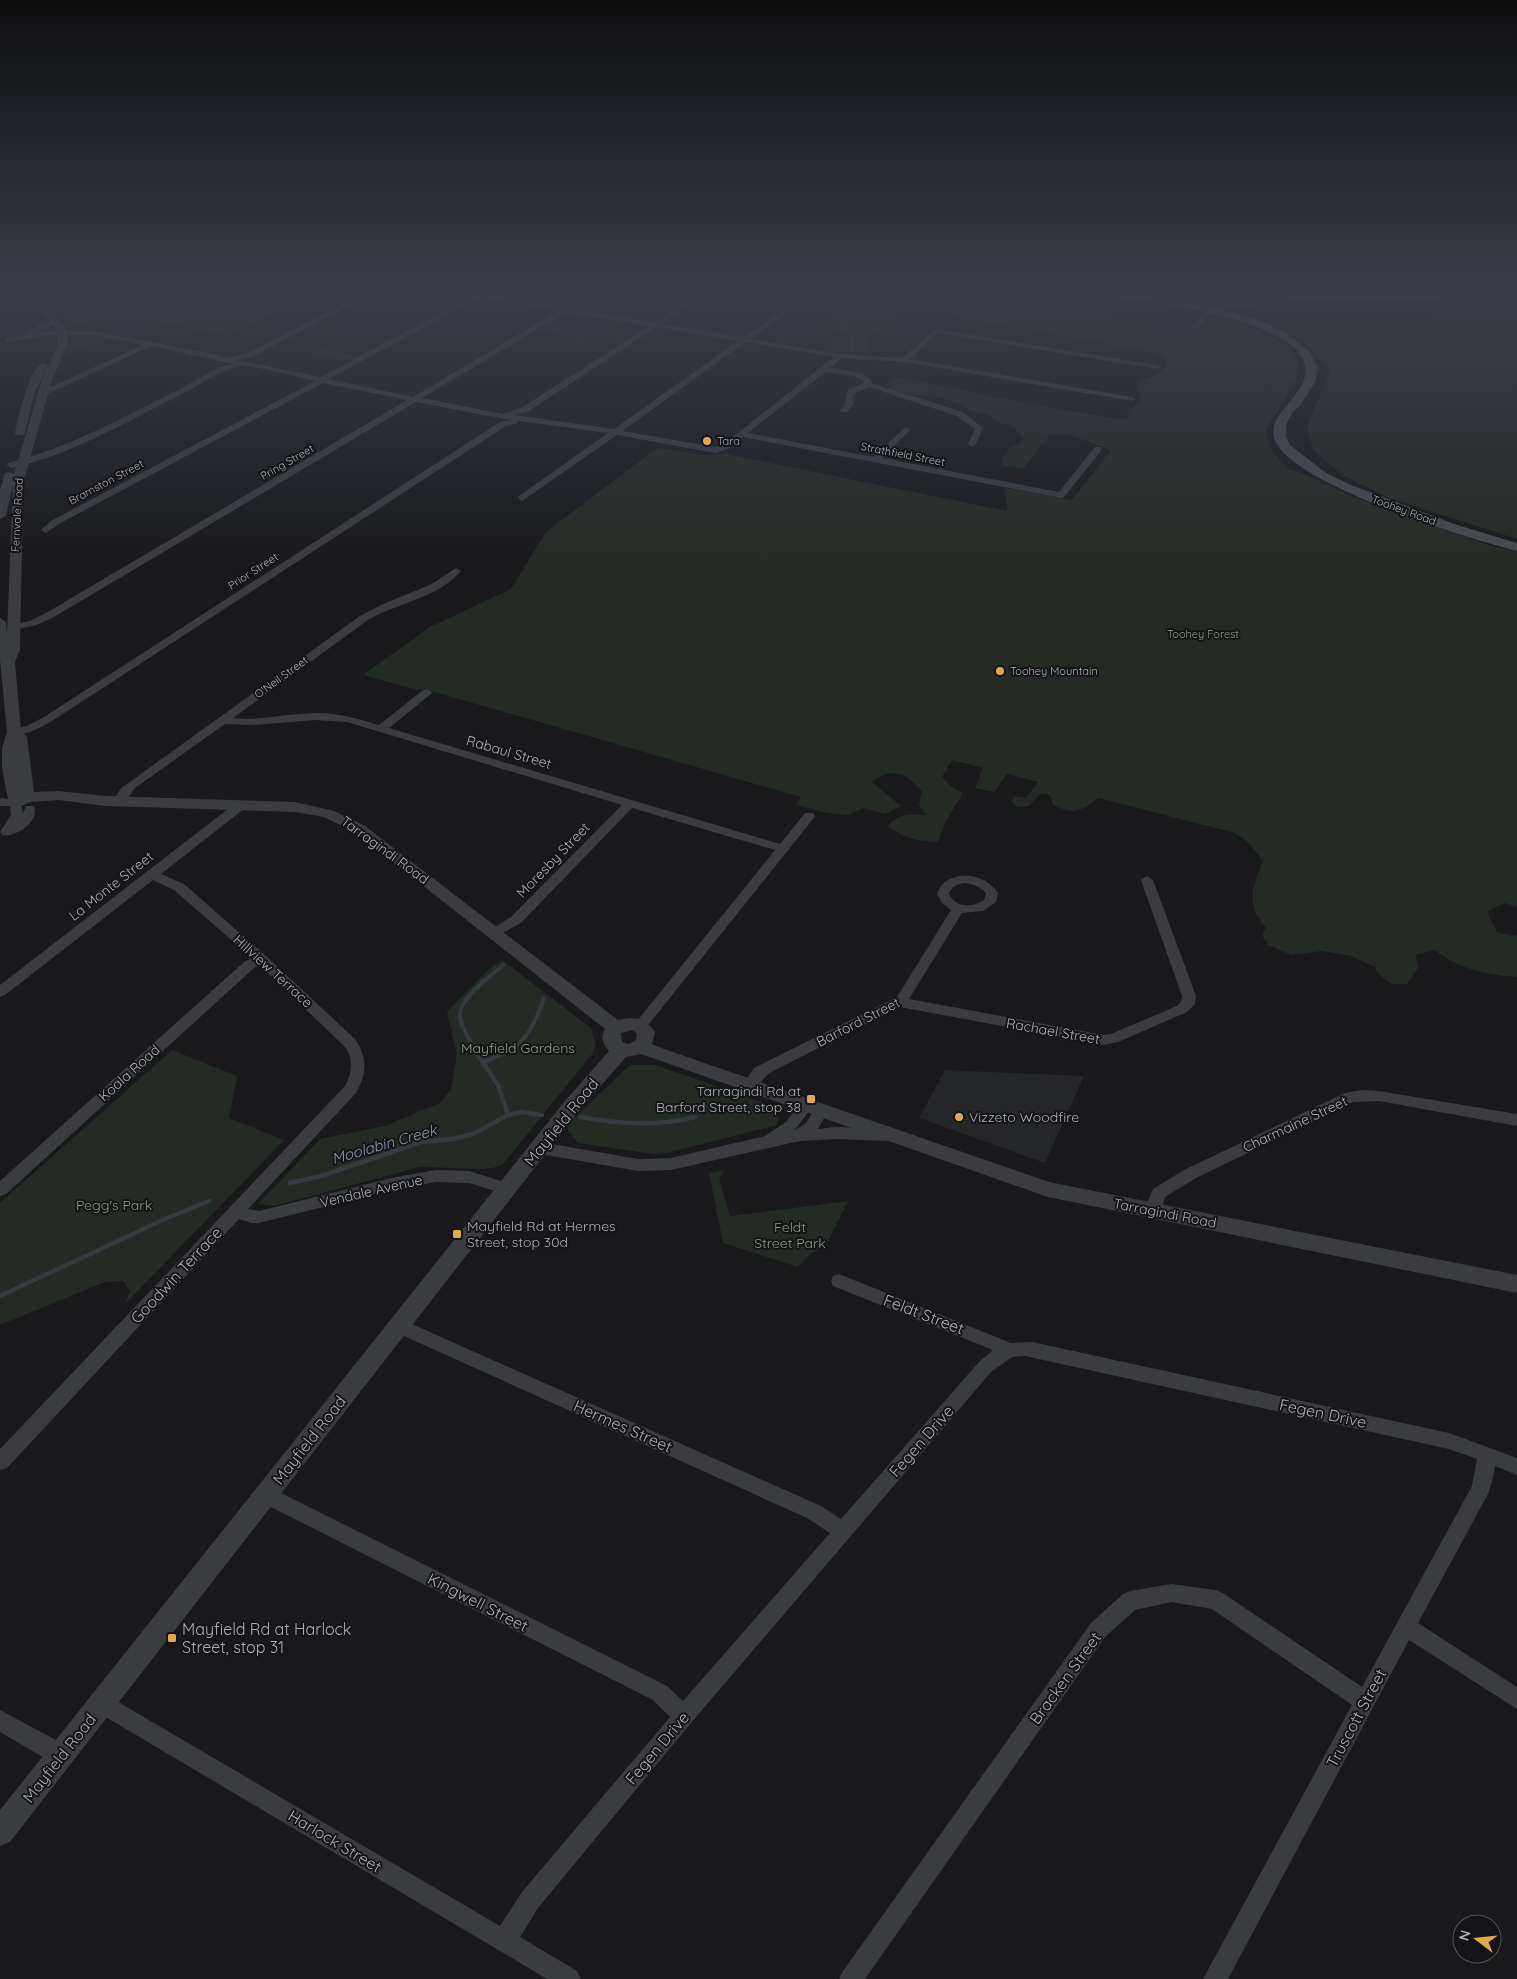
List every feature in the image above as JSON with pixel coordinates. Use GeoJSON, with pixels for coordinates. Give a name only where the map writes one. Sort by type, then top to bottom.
{"type":"FeatureCollection","features":[{"type":"Feature","properties":{"kind":"main road","name":"Toohey Road"},"geometry":{"type":"LineString","coordinates":[[1307,385],[1296,404],[1288,410],[1279,432],[1285,447],[1322,476],[1368,497],[1449,527],[1517,547]]}},
{"type":"Feature","properties":{"kind":"main road","name":"Toohey Road"},"geometry":{"type":"LineString","coordinates":[[1296,404],[1299,410],[1294,430],[1298,456]]}},
{"type":"Feature","properties":{"kind":"street","name":"Fernvale Road"},"geometry":{"type":"LineString","coordinates":[[25,803],[20,737],[14,732],[8,662],[13,650],[16,495],[19,476],[17,464],[29,394],[33,385]]}},
{"type":"Feature","properties":{"kind":"street","name":"Fernvale Road"},"geometry":{"type":"LineString","coordinates":[[0,516],[45,385]]}},
{"type":"Feature","properties":{"kind":"street"},"geometry":{"type":"LineString","coordinates":[[43,394],[62,385]]}},
{"type":"Feature","properties":{"kind":"street"},"geometry":{"type":"LineString","coordinates":[[17,464],[35,460],[118,422],[190,385]]}},
{"type":"Feature","properties":{"kind":"street","name":"Bramston Street"},"geometry":{"type":"LineString","coordinates":[[46,530],[54,522],[314,385]]}},
{"type":"Feature","properties":{"kind":"street"},"geometry":{"type":"LineString","coordinates":[[352,385],[503,418]]}},
{"type":"Feature","properties":{"kind":"street","name":"Pring Street"},"geometry":{"type":"LineString","coordinates":[[13,627],[33,623],[50,615],[438,385]]}},
{"type":"Feature","properties":{"kind":"street","name":"Prior Street"},"geometry":{"type":"LineString","coordinates":[[14,732],[32,728],[48,719],[503,418],[524,416],[568,385]]}},
{"type":"Feature","properties":{"kind":"street"},"geometry":{"type":"LineString","coordinates":[[522,498],[681,385]]}},
{"type":"Feature","properties":{"kind":"street"},"geometry":{"type":"LineString","coordinates":[[524,416],[707,450],[719,450],[727,446],[803,385]]}},
{"type":"Feature","properties":{"kind":"street"},"geometry":{"type":"LineString","coordinates":[[844,410],[849,405],[850,393],[865,385]]}},
{"type":"Feature","properties":{"kind":"street"},"geometry":{"type":"LineString","coordinates":[[872,385],[960,414],[979,428],[972,444]]}},
{"type":"Feature","properties":{"kind":"street"},"geometry":{"type":"LineString","coordinates":[[1052,385],[1132,399]]}},
{"type":"Feature","properties":{"kind":"street"},"geometry":{"type":"LineString","coordinates":[[876,460],[906,429]]}},
{"type":"Feature","properties":{"kind":"street","name":"Strathfield Street"},"geometry":{"type":"LineString","coordinates":[[741,434],[1062,496],[1098,449]]}},
{"type":"Feature","properties":{"kind":"street","name":"Bramston Street"},"geometry":{"type":"LineString","coordinates":[[116,498],[179,462],[182,459],[178,456]]}},
{"type":"Feature","properties":{"kind":"street","name":"O'Neil Street"},"geometry":{"type":"LineString","coordinates":[[112,801],[373,611],[417,594],[456,571]]}},
{"type":"Feature","properties":{"kind":"street","name":"Fernvale Road"},"geometry":{"type":"LineString","coordinates":[[0,622],[1,652],[8,662]]}},
{"type":"Feature","properties":{"kind":"street"},"geometry":{"type":"LineString","coordinates":[[380,729],[427,692]]}},
{"type":"Feature","properties":{"kind":"street","name":"Rabaul Street"},"geometry":{"type":"LineString","coordinates":[[222,720],[249,723],[324,716],[348,719],[783,849]]}},
{"type":"Feature","properties":{"kind":"street","name":"Tarragindi Road"},"geometry":{"type":"LineString","coordinates":[[25,803],[93,804],[112,801],[241,805],[312,809],[338,816],[360,829],[616,1028]]}},
{"type":"Feature","properties":{"kind":"street"},"geometry":{"type":"LineString","coordinates":[[0,802],[25,803],[28,818],[25,822],[3,834]]}},
{"type":"Feature","properties":{"kind":"street","name":"Moresby Street"},"geometry":{"type":"LineString","coordinates":[[495,933],[516,920],[630,803]]}},
{"type":"Feature","properties":{"kind":"street","name":"La Monte Street"},"geometry":{"type":"LineString","coordinates":[[0,992],[241,805]]}},
{"type":"Feature","properties":{"kind":"street"},"geometry":{"type":"LineString","coordinates":[[640,1026],[809,816]]}},
{"type":"Feature","properties":{"kind":"street","name":"Hillview Terrace"},"geometry":{"type":"LineString","coordinates":[[151,874],[180,887],[261,959],[356,1050],[359,1069],[350,1089]]}},
{"type":"Feature","properties":{"kind":"street","name":"Rachael Street"},"geometry":{"type":"LineString","coordinates":[[899,1002],[925,1009],[1104,1040],[1113,1039],[1182,1009],[1188,1004],[1190,996],[1147,880]]}},
{"type":"Feature","properties":{"kind":"street","name":"Barford Street"},"geometry":{"type":"LineString","coordinates":[[749,1086],[759,1072],[766,1068],[899,1002],[906,995],[959,908]]}},
{"type":"Feature","properties":{"kind":"street","name":"Koala Road"},"geometry":{"type":"LineString","coordinates":[[0,1190],[249,965],[261,959]]}},
{"type":"Feature","properties":{"kind":"street"},"geometry":{"type":"LineString","coordinates":[[628,1024],[640,1026],[647,1036],[640,1046],[631,1050],[621,1050],[611,1044],[610,1040],[612,1031],[616,1028],[628,1024]]}},
{"type":"Feature","properties":{"kind":"street","name":"Tarragindi Road"},"geometry":{"type":"LineString","coordinates":[[640,1046],[1040,1187],[1517,1284]]}},
{"type":"Feature","properties":{"kind":"street","name":"Mayfield Road"},"geometry":{"type":"LineString","coordinates":[[0,1832],[571,1107],[621,1050]]}},
{"type":"Feature","properties":{"kind":"street","name":"Goodwin Terrace"},"geometry":{"type":"LineString","coordinates":[[0,1462],[350,1089]]}},
{"type":"Feature","properties":{"kind":"street","name":"Charmaine Street"},"geometry":{"type":"LineString","coordinates":[[1154,1210],[1154,1203],[1160,1193],[1190,1174],[1350,1097],[1362,1095],[1379,1096],[1517,1120]]}},
{"type":"Feature","properties":{"kind":"street"},"geometry":{"type":"LineString","coordinates":[[765,1142],[791,1126],[813,1108]]}},
{"type":"Feature","properties":{"kind":"street"},"geometry":{"type":"LineString","coordinates":[[798,1136],[811,1126],[813,1108]]}},
{"type":"Feature","properties":{"kind":"street"},"geometry":{"type":"LineString","coordinates":[[540,1148],[610,1161],[656,1166],[798,1136],[836,1133],[890,1135]]}},
{"type":"Feature","properties":{"kind":"street","name":"Vendale Avenue"},"geometry":{"type":"LineString","coordinates":[[236,1211],[252,1217],[259,1217],[415,1179],[461,1176],[478,1178],[508,1188]]}},
{"type":"Feature","properties":{"kind":"street","name":"Feldt Street"},"geometry":{"type":"LineString","coordinates":[[839,1281],[994,1342],[1007,1349]]}},
{"type":"Feature","properties":{"kind":"street","name":"Hermes Street"},"geometry":{"type":"LineString","coordinates":[[398,1326],[814,1512],[844,1532]]}},
{"type":"Feature","properties":{"kind":"street","name":"Fegen Drive"},"geometry":{"type":"LineString","coordinates":[[504,1941],[530,1900],[684,1716],[985,1367],[995,1356],[1007,1349],[1019,1347],[1032,1349],[1449,1441],[1517,1467]]}},
{"type":"Feature","properties":{"kind":"street","name":"Truscott Street"},"geometry":{"type":"LineString","coordinates":[[1215,1979],[1481,1488],[1486,1454]]}},
{"type":"Feature","properties":{"kind":"street","name":"Kingwell Street"},"geometry":{"type":"LineString","coordinates":[[266,1495],[660,1693],[684,1716]]}},
{"type":"Feature","properties":{"kind":"street","name":"Bracken Street"},"geometry":{"type":"LineString","coordinates":[[851,1979],[1098,1630],[1130,1601],[1171,1593],[1216,1600],[1365,1701]]}},
{"type":"Feature","properties":{"kind":"street"},"geometry":{"type":"LineString","coordinates":[[1405,1626],[1517,1699]]}},
{"type":"Feature","properties":{"kind":"street","name":"Harlock Street"},"geometry":{"type":"LineString","coordinates":[[102,1703],[570,1979]]}},
{"type":"Feature","properties":{"kind":"street"},"geometry":{"type":"LineString","coordinates":[[0,1720],[61,1755]]}},
{"type":"Feature","properties":{"kind":"shaded area"},"geometry":{"type":"Polygon","coordinates":[[[945,1070],[1084,1076],[1045,1163],[919,1118],[945,1070]]]}},
{"type":"Feature","properties":{"kind":"green space","name":"Toohey Forest"},"geometry":{"type":"Polygon","coordinates":[[[885,385],[941,385],[1117,419],[1127,418],[1129,409],[1139,403],[1141,397],[1137,385],[1293,385],[1266,431],[1269,446],[1287,469],[1302,473],[1354,497],[1389,510],[1486,544],[1517,552],[1517,907],[1505,903],[1488,911],[1497,932],[1511,936],[1517,935],[1517,977],[1495,975],[1474,970],[1453,962],[1435,950],[1416,955],[1418,968],[1407,984],[1391,984],[1379,975],[1375,967],[1351,956],[1322,951],[1291,955],[1268,945],[1262,935],[1266,928],[1255,911],[1252,896],[1263,861],[1249,843],[1235,833],[1098,798],[1077,811],[1066,810],[1053,805],[1050,795],[1040,794],[1029,806],[1016,807],[1012,801],[1014,796],[1026,798],[1038,782],[1007,774],[994,792],[975,788],[983,768],[952,760],[942,777],[949,785],[963,793],[945,823],[938,842],[917,840],[906,837],[888,826],[901,816],[926,815],[919,805],[922,791],[911,780],[899,774],[886,774],[872,782],[901,806],[885,814],[864,808],[848,815],[827,813],[796,805],[801,797],[424,689],[417,690],[363,675],[430,627],[511,589],[546,532],[657,448],[701,455],[727,454],[1007,511],[1005,488],[1072,500],[1111,450],[1068,434],[1050,435],[1023,469],[1004,466],[1002,458],[1011,446],[1019,444],[1024,438],[1010,424],[1001,424],[989,415],[972,411],[956,402],[933,396],[906,394],[885,385]]]}},
{"type":"Feature","properties":{"kind":"green space"},"geometry":{"type":"Polygon","coordinates":[[[1324,385],[1517,385],[1517,539],[1389,498],[1342,475],[1313,450],[1307,426],[1324,385]]]}},
{"type":"Feature","properties":{"kind":"green space","name":"Mayfield Gardens"},"geometry":{"type":"Polygon","coordinates":[[[502,960],[591,1028],[596,1045],[592,1054],[503,1164],[485,1169],[420,1167],[274,1206],[258,1204],[320,1139],[385,1126],[440,1103],[451,1089],[457,1054],[447,1012],[487,971],[502,960]]]}},
{"type":"Feature","properties":{"kind":"green space","name":"Pegg's Park"},"geometry":{"type":"Polygon","coordinates":[[[172,1050],[237,1076],[229,1118],[284,1140],[125,1304],[130,1291],[123,1281],[105,1282],[0,1325],[0,1203],[172,1050]]]}},
{"type":"Feature","properties":{"kind":"green space"},"geometry":{"type":"Polygon","coordinates":[[[630,1065],[656,1065],[778,1108],[777,1125],[667,1153],[653,1154],[578,1143],[568,1131],[569,1123],[630,1065]]]}},
{"type":"Feature","properties":{"kind":"green space","name":"Feldt Street Park"},"geometry":{"type":"Polygon","coordinates":[[[725,1170],[719,1178],[730,1216],[848,1201],[825,1247],[810,1254],[798,1267],[723,1243],[709,1173],[725,1170]]]}},
{"type":"Feature","properties":{"kind":"waterway"},"geometry":{"type":"LineString","coordinates":[[477,1053],[460,1019],[461,1008],[477,987],[503,965]]}},
{"type":"Feature","properties":{"kind":"waterway"},"geometry":{"type":"LineString","coordinates":[[505,1053],[520,1043],[530,1030],[544,998]]}},
{"type":"Feature","properties":{"kind":"waterway"},"geometry":{"type":"LineString","coordinates":[[476,1052],[498,1085],[508,1115]]}},
{"type":"Feature","properties":{"kind":"waterway"},"geometry":{"type":"LineString","coordinates":[[483,1062],[508,1052]]}},
{"type":"Feature","properties":{"kind":"waterway","name":"Moolabin Creek"},"geometry":{"type":"LineString","coordinates":[[508,1115],[521,1112],[542,1115]]}},
{"type":"Feature","properties":{"kind":"waterway","name":"Moolabin Creek"},"geometry":{"type":"LineString","coordinates":[[290,1183],[321,1176],[421,1142],[452,1139],[473,1134],[508,1115]]}},
{"type":"Feature","properties":{"kind":"waterway","name":"Moolabin Creek"},"geometry":{"type":"LineString","coordinates":[[580,1117],[638,1123],[666,1122],[695,1117]]}},
{"type":"Feature","properties":{"kind":"waterway","name":"Moolabin Creek"},"geometry":{"type":"LineString","coordinates":[[0,1296],[167,1218],[209,1201]]}},
{"type":"Feature","properties":{"kind":"place","name":"Tara"},"geometry":{"type":"Point","coordinates":[707,441]}},
{"type":"Feature","properties":{"kind":"place","name":"Toohey Mountain"},"geometry":{"type":"Point","coordinates":[1000,671]}},
{"type":"Feature","properties":{"kind":"place","name":"Tarragindi Rd at Barford Street, stop 38"},"geometry":{"type":"Point","coordinates":[811,1099]}},
{"type":"Feature","properties":{"kind":"place","name":"Vizzeto Woodfire"},"geometry":{"type":"Point","coordinates":[959,1117]}},
{"type":"Feature","properties":{"kind":"place","name":"Mayfield Rd at Hermes Street, stop 30d"},"geometry":{"type":"Point","coordinates":[457,1234]}},
{"type":"Feature","properties":{"kind":"place","name":"Mayfield Rd at Harlock Street, stop 31"},"geometry":{"type":"Point","coordinates":[172,1638]}}]}
